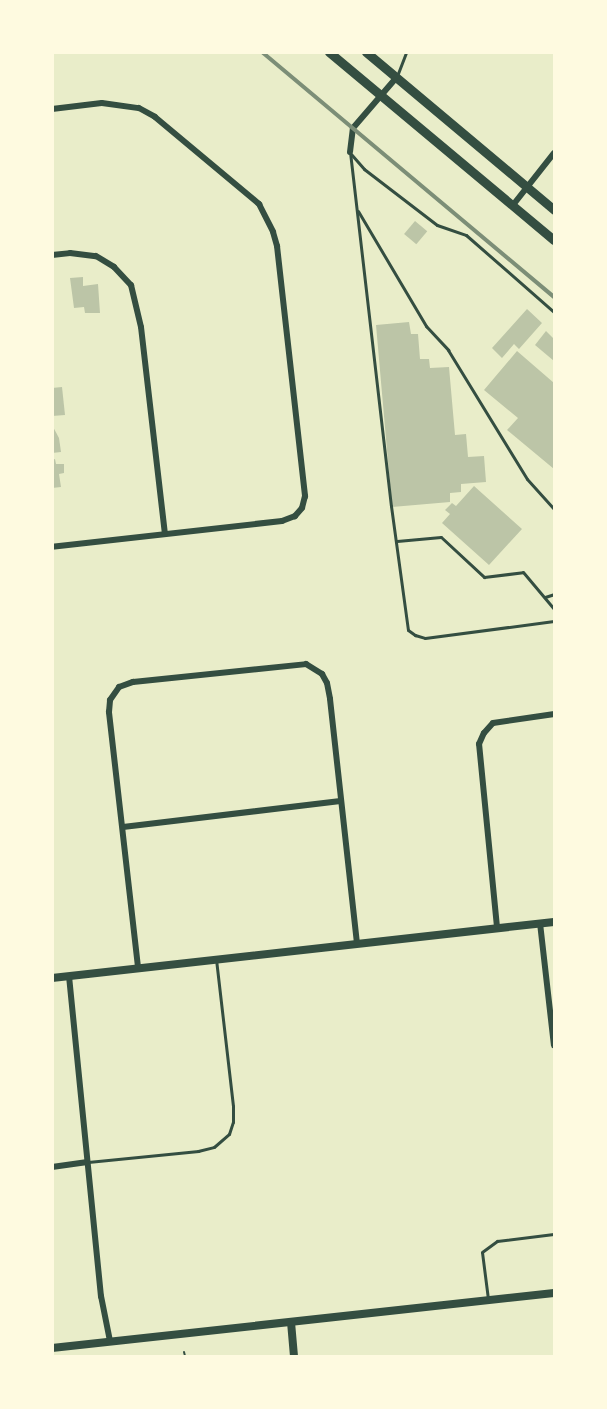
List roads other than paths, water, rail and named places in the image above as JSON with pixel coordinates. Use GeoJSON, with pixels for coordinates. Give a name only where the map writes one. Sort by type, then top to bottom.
{"type":"FeatureCollection","features":[{"type":"Feature","properties":{"kind":"main road"},"geometry":{"type":"LineString","coordinates":[[328,52],[555,240]]}},
{"type":"Feature","properties":{"kind":"main road"},"geometry":{"type":"LineString","coordinates":[[366,52],[555,210]]}},
{"type":"Feature","properties":{"kind":"street"},"geometry":{"type":"LineString","coordinates":[[350,152],[353,128],[396,78]]}},
{"type":"Feature","properties":{"kind":"street"},"geometry":{"type":"LineString","coordinates":[[52,109],[102,103],[139,108],[155,117],[259,204],[273,232],[277,246],[304,496],[302,508],[296,516],[282,521],[52,547]]}},
{"type":"Feature","properties":{"kind":"street"},"geometry":{"type":"LineString","coordinates":[[513,205],[555,153]]}},
{"type":"Feature","properties":{"kind":"street"},"geometry":{"type":"LineString","coordinates":[[52,255],[70,253],[96,256],[114,267],[131,285],[141,327],[165,534]]}},
{"type":"Feature","properties":{"kind":"street"},"geometry":{"type":"LineString","coordinates":[[138,967],[109,712],[112,697],[119,687],[133,682],[306,664],[314,666],[327,682],[357,942]]}},
{"type":"Feature","properties":{"kind":"street"},"geometry":{"type":"LineString","coordinates":[[497,927],[479,744],[484,733],[493,723],[555,714]]}},
{"type":"Feature","properties":{"kind":"street"},"geometry":{"type":"LineString","coordinates":[[123,827],[340,801]]}},
{"type":"Feature","properties":{"kind":"street"},"geometry":{"type":"LineString","coordinates":[[52,978],[357,942],[555,922]]}},
{"type":"Feature","properties":{"kind":"street"},"geometry":{"type":"LineString","coordinates":[[540,923],[555,1045]]}},
{"type":"Feature","properties":{"kind":"street"},"geometry":{"type":"LineString","coordinates":[[69,976],[84,1103],[82,1114],[86,1162],[101,1296],[110,1341]]}},
{"type":"Feature","properties":{"kind":"street"},"geometry":{"type":"LineString","coordinates":[[52,1167],[86,1162]]}},
{"type":"Feature","properties":{"kind":"street"},"geometry":{"type":"LineString","coordinates":[[52,1348],[555,1293]]}},
{"type":"Feature","properties":{"kind":"street"},"geometry":{"type":"LineString","coordinates":[[291,1322],[294,1356]]}},
{"type":"Feature","properties":{"kind":"lane"},"geometry":{"type":"LineString","coordinates":[[396,78],[406,52]]}},
{"type":"Feature","properties":{"kind":"lane"},"geometry":{"type":"LineString","coordinates":[[350,152],[408,630],[424,638],[555,621]]}},
{"type":"Feature","properties":{"kind":"lane"},"geometry":{"type":"LineString","coordinates":[[350,152],[364,169],[437,225],[466,235],[555,312]]}},
{"type":"Feature","properties":{"kind":"lane"},"geometry":{"type":"LineString","coordinates":[[356,208],[426,326],[448,350],[527,479],[555,509]]}},
{"type":"Feature","properties":{"kind":"lane"},"geometry":{"type":"LineString","coordinates":[[397,541],[441,537],[484,577],[523,572],[555,609]]}},
{"type":"Feature","properties":{"kind":"lane"},"geometry":{"type":"LineString","coordinates":[[544,597],[555,594]]}},
{"type":"Feature","properties":{"kind":"lane"},"geometry":{"type":"LineString","coordinates":[[86,1162],[198,1151],[214,1147],[229,1134],[233,1122],[233,1106],[216,958]]}},
{"type":"Feature","properties":{"kind":"lane"},"geometry":{"type":"LineString","coordinates":[[488,1299],[482,1252],[497,1241],[555,1234]]}},
{"type":"Feature","properties":{"kind":"railway"},"geometry":{"type":"LineString","coordinates":[[262,52],[554,297]]}}]}
